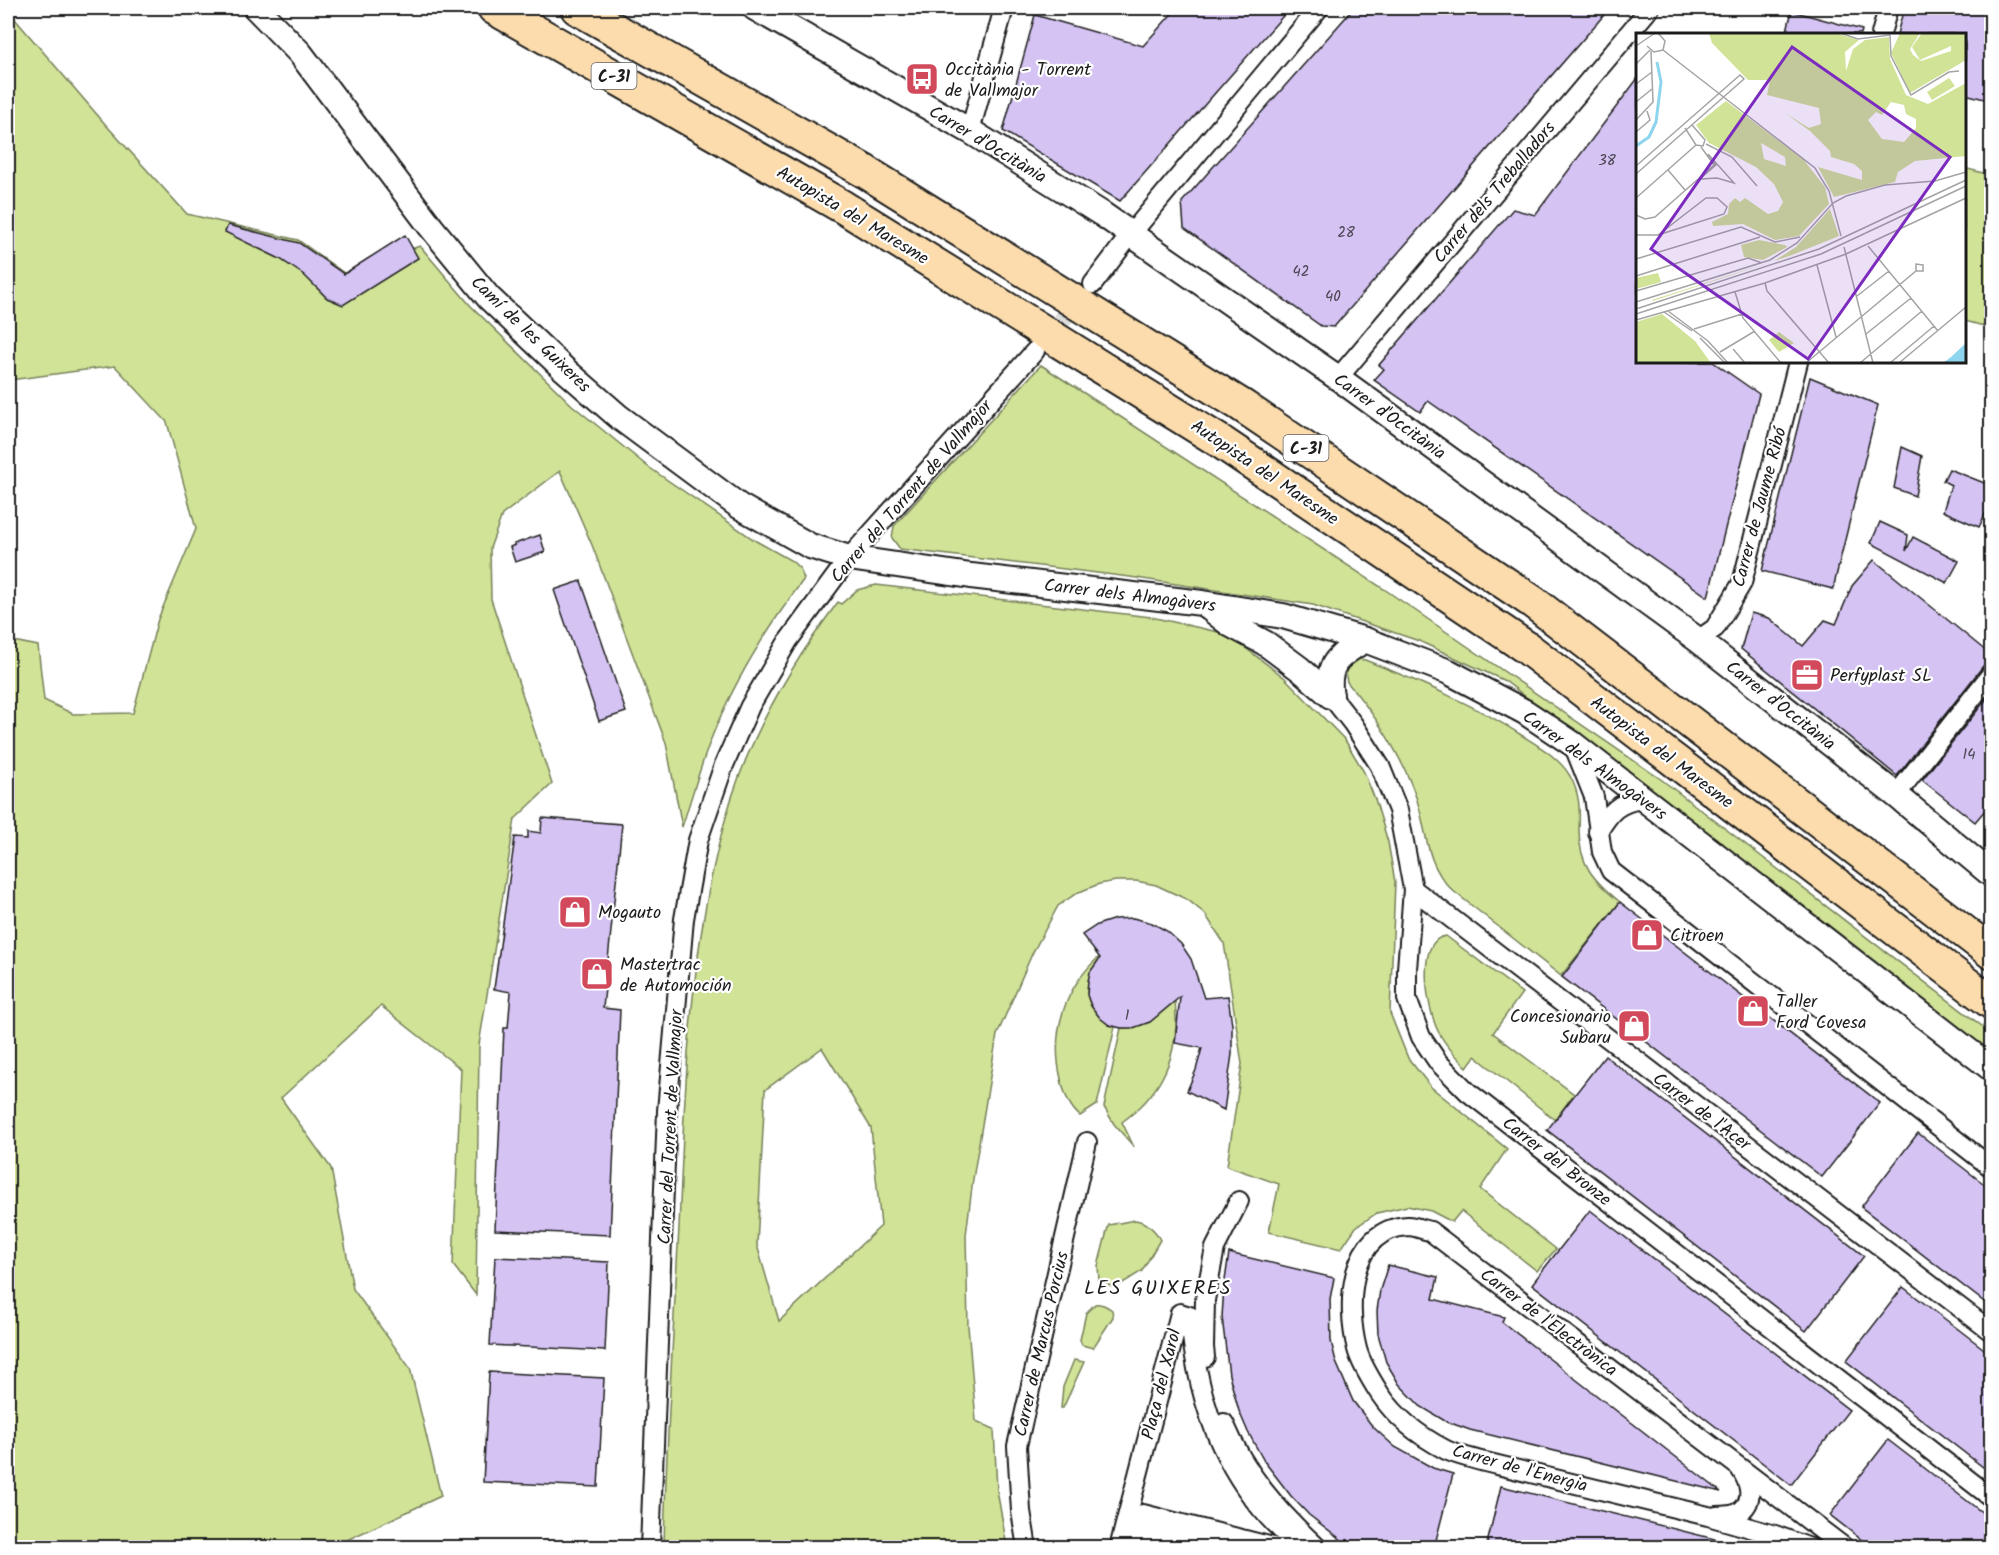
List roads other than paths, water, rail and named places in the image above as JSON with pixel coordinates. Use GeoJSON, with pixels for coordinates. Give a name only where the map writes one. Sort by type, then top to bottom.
{"type":"FeatureCollection","features":[{"type":"Feature","properties":{"kind":"highway","name":"Autopista del Maresme"},"geometry":{"type":"LineString","coordinates":[[494,8],[843,207],[1221,442],[1527,648],[1992,1003]]}},
{"type":"Feature","properties":{"kind":"highway","name":"C-31"},"geometry":{"type":"LineString","coordinates":[[577,8],[866,172],[1242,405],[1533,602],[1992,953]]}},
{"type":"Feature","properties":{"kind":"street","name":"Camí de les Guixeres"},"geometry":{"type":"LineString","coordinates":[[256,8],[300,53],[431,227],[489,298],[564,369],[619,417],[739,506],[810,546],[849,558]]}},
{"type":"Feature","properties":{"kind":"street","name":"Carrer d'Occitània"},"geometry":{"type":"LineString","coordinates":[[755,8],[970,131],[1131,234],[1338,378],[1698,640],[1896,795],[1992,874]]}},
{"type":"Feature","properties":{"kind":"street"},"geometry":{"type":"LineString","coordinates":[[970,131],[1004,8]]}},
{"type":"Feature","properties":{"kind":"street"},"geometry":{"type":"LineString","coordinates":[[1093,284],[1131,234],[1318,8]]}},
{"type":"Feature","properties":{"kind":"street","name":"Carrer dels Treballadors"},"geometry":{"type":"LineString","coordinates":[[1338,378],[1650,8]]}},
{"type":"Feature","properties":{"kind":"street"},"geometry":{"type":"LineString","coordinates":[[1881,33],[1888,8]]}},
{"type":"Feature","properties":{"kind":"street","name":"Carrer del Torrent de Vallmajor"},"geometry":{"type":"LineString","coordinates":[[650,1548],[667,1110],[684,919],[698,840],[724,765],[750,706],[788,640],[849,558],[1035,351]]}},
{"type":"Feature","properties":{"kind":"street","name":"Carrer de Jaume Ribó"},"geometry":{"type":"LineString","coordinates":[[1698,640],[1714,628],[1742,583],[1798,363]]}},
{"type":"Feature","properties":{"kind":"street","name":"Carrer dels Almogàvers"},"geometry":{"type":"LineString","coordinates":[[849,558],[971,576],[1202,603],[1283,616],[1365,640],[1449,672],[1525,712],[1574,744],[1992,1069]]}},
{"type":"Feature","properties":{"kind":"street"},"geometry":{"type":"LineString","coordinates":[[1202,603],[1231,624],[1265,643],[1331,696]]}},
{"type":"Feature","properties":{"kind":"street"},"geometry":{"type":"LineString","coordinates":[[1331,696],[1328,679],[1336,660],[1365,640]]}},
{"type":"Feature","properties":{"kind":"street"},"geometry":{"type":"LineString","coordinates":[[1896,795],[1992,673]]}},
{"type":"Feature","properties":{"kind":"street","name":"Carrer del Bronze"},"geometry":{"type":"LineString","coordinates":[[1331,696],[1353,724],[1380,766],[1398,810],[1413,889],[1407,999],[1421,1037],[1438,1062],[1468,1092],[1992,1498]]}},
{"type":"Feature","properties":{"kind":"street"},"geometry":{"type":"LineString","coordinates":[[1574,744],[1594,797],[1602,852],[1611,871],[1992,1168]]}},
{"type":"Feature","properties":{"kind":"street"},"geometry":{"type":"LineString","coordinates":[[1598,832],[1606,818],[1626,801],[1642,799]]}},
{"type":"Feature","properties":{"kind":"street","name":"Carrer de l'Acer"},"geometry":{"type":"LineString","coordinates":[[1413,889],[1992,1332]]}},
{"type":"Feature","properties":{"kind":"street","name":"Carrer de Marcus Porcius"},"geometry":{"type":"LineString","coordinates":[[1027,1548],[1021,1511],[1017,1446],[1087,1142]]}},
{"type":"Feature","properties":{"kind":"street"},"geometry":{"type":"LineString","coordinates":[[1239,1201],[1215,1248],[1205,1300],[1204,1347],[1210,1389],[1230,1436],[1258,1485],[1286,1518],[1318,1548]]}},
{"type":"Feature","properties":{"kind":"street","name":"Carrer de l'Electrònica"},"geometry":{"type":"LineString","coordinates":[[1358,1262],[1371,1243],[1384,1232],[1409,1226],[1430,1232],[1845,1548]]}},
{"type":"Feature","properties":{"kind":"street","name":"Carrer de l'Energia"},"geometry":{"type":"LineString","coordinates":[[1358,1262],[1350,1305],[1357,1350],[1380,1394],[1410,1427],[1448,1450],[1482,1461],[1708,1516],[1775,1535],[1810,1548]]}},
{"type":"Feature","properties":{"kind":"street","name":"Plaça del Xarol"},"geometry":{"type":"LineString","coordinates":[[1119,1548],[1180,1313],[1190,1316],[1197,1376],[1210,1420],[1220,1443],[1243,1485],[1256,1503],[1301,1548]]}},
{"type":"Feature","properties":{"kind":"street"},"geometry":{"type":"LineString","coordinates":[[1708,1516],[1731,1515],[1741,1511],[1748,1501],[1748,1480],[1739,1466]]}},
{"type":"Feature","properties":{"kind":"street"},"geometry":{"type":"LineString","coordinates":[[1134,1548],[1143,1514],[1277,1548]]}},
{"type":"Feature","properties":{"kind":"street"},"geometry":{"type":"LineString","coordinates":[[1145,1548],[1149,1529],[1224,1548]]}},
{"type":"Feature","properties":{"kind":"tunnel"},"geometry":{"type":"LineString","coordinates":[[1043,342],[1093,284]]}},
{"type":"Feature","properties":{"kind":"place","name":"Occitània - Torrent de Vallmajor"},"geometry":{"type":"Point","coordinates":[922,79]}},
{"type":"Feature","properties":{"kind":"place","name":"Perfyplast SL"},"geometry":{"type":"Point","coordinates":[1807,675]}},
{"type":"Feature","properties":{"kind":"place","name":"Mogauto"},"geometry":{"type":"Point","coordinates":[575,912]}},
{"type":"Feature","properties":{"kind":"place","name":"Citroen"},"geometry":{"type":"Point","coordinates":[1647,935]}},
{"type":"Feature","properties":{"kind":"place","name":"Mastertrac de Automoción"},"geometry":{"type":"Point","coordinates":[597,974]}},
{"type":"Feature","properties":{"kind":"place","name":"Taller Ford Covesa"},"geometry":{"type":"Point","coordinates":[1753,1011]}},
{"type":"Feature","properties":{"kind":"place","name":"Concesionario Subaru"},"geometry":{"type":"Point","coordinates":[1634,1026]}},
{"type":"Feature","properties":{"kind":"district","name":"LES GUIXERES"},"geometry":{"type":"Point","coordinates":[1158,1287]}}]}
